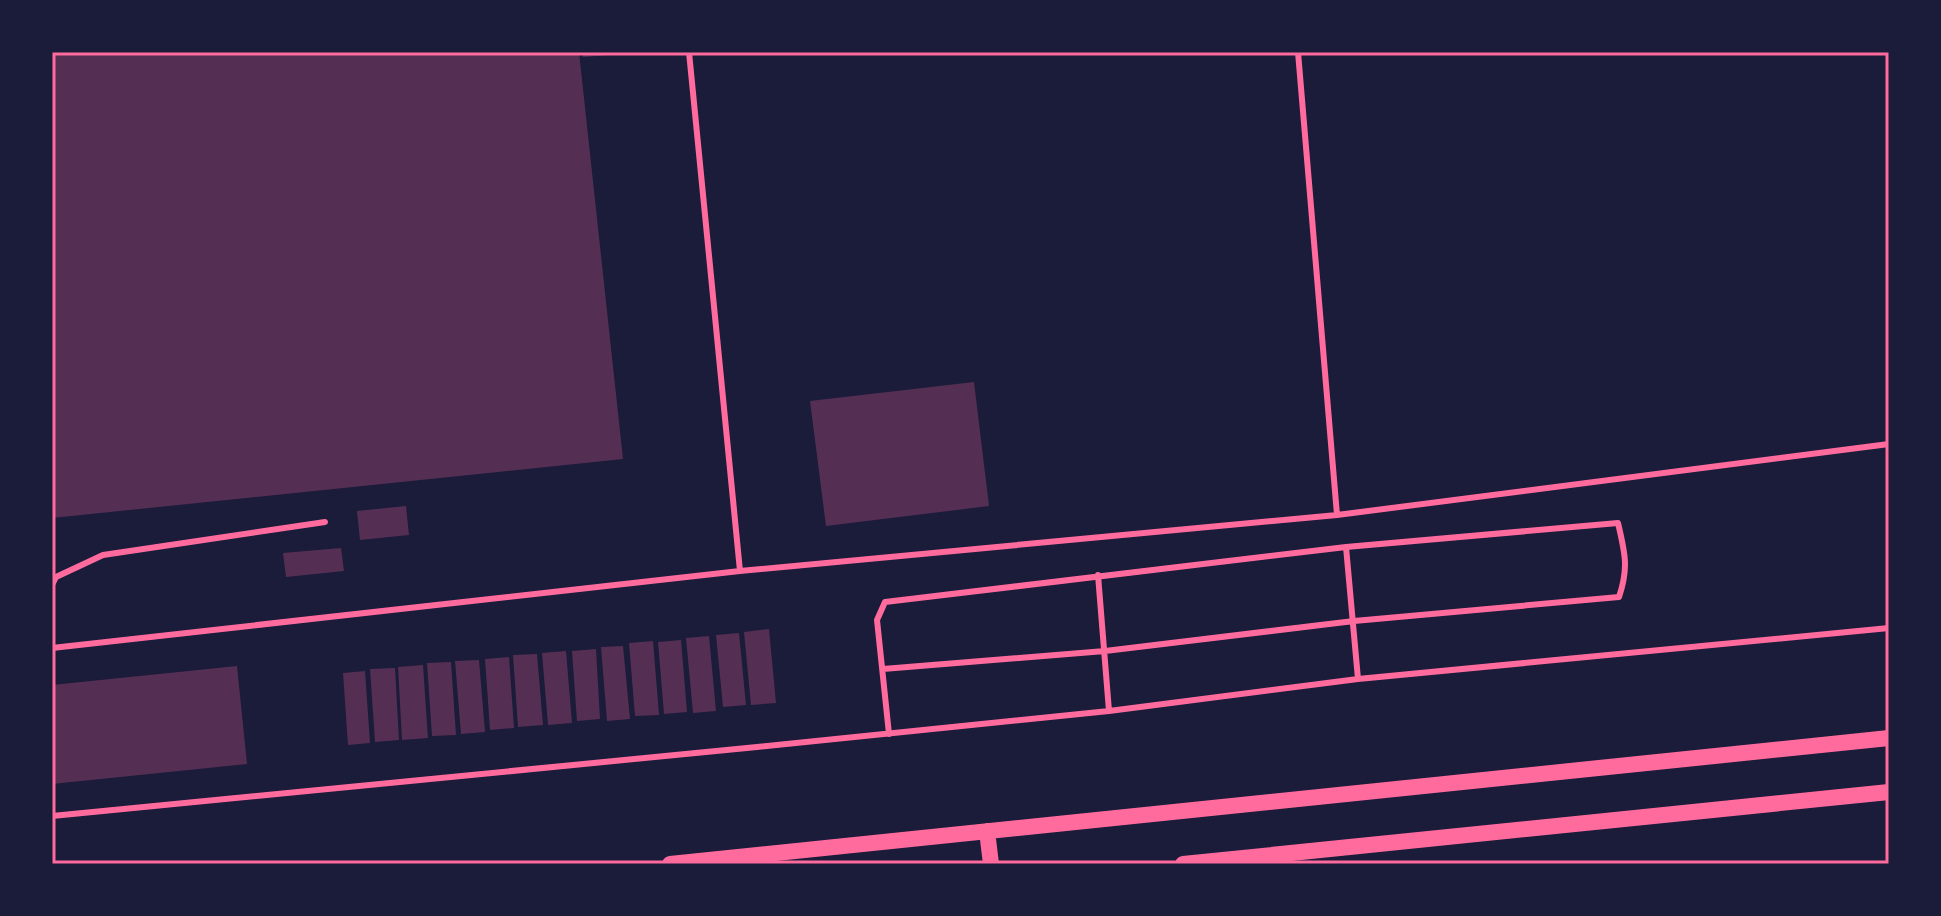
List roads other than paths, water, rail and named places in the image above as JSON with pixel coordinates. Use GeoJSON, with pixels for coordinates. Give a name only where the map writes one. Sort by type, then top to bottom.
{"type":"FeatureCollection","features":[{"type":"Feature","properties":{"kind":"main road"},"geometry":{"type":"LineString","coordinates":[[670,864],[1889,738]]}},
{"type":"Feature","properties":{"kind":"main road"},"geometry":{"type":"LineString","coordinates":[[1183,864],[1889,792]]}},
{"type":"Feature","properties":{"kind":"main road"},"geometry":{"type":"LineString","coordinates":[[987,831],[991,864]]}},
{"type":"Feature","properties":{"kind":"lane"},"geometry":{"type":"LineString","coordinates":[[689,52],[740,571]]}},
{"type":"Feature","properties":{"kind":"lane"},"geometry":{"type":"LineString","coordinates":[[1298,52],[1337,515]]}},
{"type":"Feature","properties":{"kind":"lane"},"geometry":{"type":"LineString","coordinates":[[52,648],[740,571],[1337,515],[1889,444]]}},
{"type":"Feature","properties":{"kind":"lane"},"geometry":{"type":"LineString","coordinates":[[52,585],[56,577],[103,555],[325,522]]}},
{"type":"Feature","properties":{"kind":"lane"},"geometry":{"type":"LineString","coordinates":[[883,669],[1105,651],[1354,621],[1619,597],[1627,575],[1625,552],[1618,523],[1346,547],[885,602],[877,620],[889,734]]}},
{"type":"Feature","properties":{"kind":"lane"},"geometry":{"type":"LineString","coordinates":[[1346,547],[1358,679]]}},
{"type":"Feature","properties":{"kind":"lane"},"geometry":{"type":"LineString","coordinates":[[1098,575],[1109,711]]}},
{"type":"Feature","properties":{"kind":"lane"},"geometry":{"type":"LineString","coordinates":[[52,816],[889,734],[1109,711],[1358,679],[1889,628]]}}]}
